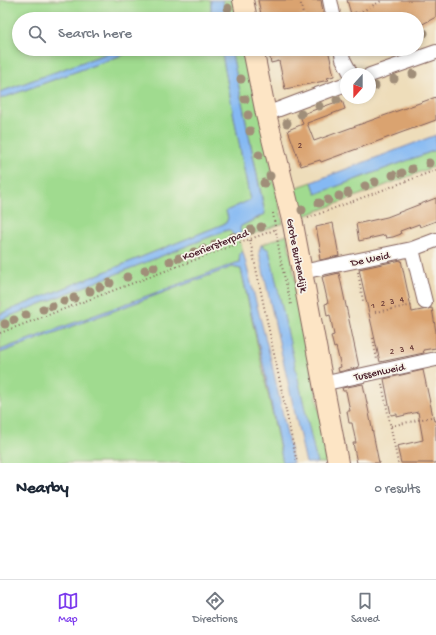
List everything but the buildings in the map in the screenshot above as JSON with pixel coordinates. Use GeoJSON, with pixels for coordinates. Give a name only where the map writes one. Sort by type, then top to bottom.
{"type":"FeatureCollection","features":[{"type":"Feature","properties":{"kind":"street"},"geometry":{"type":"LineString","coordinates":[[243,0],[246,12]]}},
{"type":"Feature","properties":{"kind":"street"},"geometry":{"type":"LineString","coordinates":[[330,0],[333,12]]}},
{"type":"Feature","properties":{"kind":"street"},"geometry":{"type":"LineString","coordinates":[[376,74],[436,52]]}},
{"type":"Feature","properties":{"kind":"street","name":"Grote Buitendijk"},"geometry":{"type":"LineString","coordinates":[[255,56],[266,114],[293,224],[338,463]]}},
{"type":"Feature","properties":{"kind":"street"},"geometry":{"type":"LineString","coordinates":[[342,56],[348,68]]}},
{"type":"Feature","properties":{"kind":"street"},"geometry":{"type":"LineString","coordinates":[[266,114],[340,86]]}},
{"type":"Feature","properties":{"kind":"street","name":"De Weid"},"geometry":{"type":"LineString","coordinates":[[302,272],[412,249],[436,240]]}},
{"type":"Feature","properties":{"kind":"street"},"geometry":{"type":"LineString","coordinates":[[412,249],[425,302]]}},
{"type":"Feature","properties":{"kind":"street","name":"Tussenweid"},"geometry":{"type":"LineString","coordinates":[[322,384],[436,359]]}},
{"type":"Feature","properties":{"kind":"path"},"geometry":{"type":"LineString","coordinates":[[300,0],[303,12]]}},
{"type":"Feature","properties":{"kind":"path"},"geometry":{"type":"LineString","coordinates":[[361,12],[383,0]]}},
{"type":"Feature","properties":{"kind":"path","name":"Koeriersterpad"},"geometry":{"type":"LineString","coordinates":[[0,333],[436,170]]}},
{"type":"Feature","properties":{"kind":"path"},"geometry":{"type":"LineString","coordinates":[[250,240],[298,463]]}},
{"type":"Feature","properties":{"kind":"path"},"geometry":{"type":"LineString","coordinates":[[355,260],[363,301]]}},
{"type":"Feature","properties":{"kind":"path"},"geometry":{"type":"LineString","coordinates":[[375,312],[425,302]]}},
{"type":"Feature","properties":{"kind":"path"},"geometry":{"type":"LineString","coordinates":[[373,338],[398,463]]}},
{"type":"Feature","properties":{"kind":"path"},"geometry":{"type":"LineString","coordinates":[[391,426],[436,416]]}},
{"type":"Feature","properties":{"kind":"green space"},"geometry":{"type":"Polygon","coordinates":[[[0,0],[211,0],[211,12],[12,12],[12,56],[100,56],[0,92],[0,0]]]}},
{"type":"Feature","properties":{"kind":"green space"},"geometry":{"type":"Polygon","coordinates":[[[223,0],[237,0],[240,12],[225,12],[223,0]]]}},
{"type":"Feature","properties":{"kind":"green space"},"geometry":{"type":"Polygon","coordinates":[[[120,56],[222,56],[250,200],[226,211],[228,218],[226,223],[0,314],[0,99],[120,56]]]}},
{"type":"Feature","properties":{"kind":"green space"},"geometry":{"type":"Polygon","coordinates":[[[232,56],[248,56],[283,223],[242,238],[240,229],[241,226],[263,216],[265,212],[232,56]]]}},
{"type":"Feature","properties":{"kind":"green space"},"geometry":{"type":"Polygon","coordinates":[[[436,150],[436,166],[299,218],[292,189],[312,182],[316,194],[436,150]]]}},
{"type":"Feature","properties":{"kind":"green space"},"geometry":{"type":"Polygon","coordinates":[[[227,230],[232,232],[235,239],[239,238],[243,252],[240,253],[239,262],[0,350],[0,320],[227,230]]]}},
{"type":"Feature","properties":{"kind":"green space"},"geometry":{"type":"Polygon","coordinates":[[[287,235],[329,463],[317,463],[269,250],[261,245],[287,235]]]}},
{"type":"Feature","properties":{"kind":"green space"},"geometry":{"type":"Polygon","coordinates":[[[232,267],[241,269],[283,463],[0,463],[0,353],[232,267]]]}},
{"type":"Feature","properties":{"kind":"water"},"geometry":{"type":"Polygon","coordinates":[[[211,0],[223,0],[225,12],[211,12],[211,0]]]}},
{"type":"Feature","properties":{"kind":"water"},"geometry":{"type":"Polygon","coordinates":[[[100,56],[120,56],[0,99],[0,92],[100,56]]]}},
{"type":"Feature","properties":{"kind":"water"},"geometry":{"type":"Polygon","coordinates":[[[222,56],[232,56],[265,214],[241,226],[241,233],[239,235],[233,235],[230,230],[227,230],[0,320],[0,314],[226,223],[228,218],[226,211],[250,200],[222,56]]]}},
{"type":"Feature","properties":{"kind":"water"},"geometry":{"type":"Polygon","coordinates":[[[436,135],[436,150],[316,194],[312,182],[436,135]]]}},
{"type":"Feature","properties":{"kind":"water"},"geometry":{"type":"Polygon","coordinates":[[[261,245],[269,250],[317,463],[306,463],[259,252],[261,245]]]}},
{"type":"Feature","properties":{"kind":"water"},"geometry":{"type":"Polygon","coordinates":[[[243,252],[271,360],[293,463],[283,463],[264,368],[241,269],[232,267],[0,353],[0,350],[239,262],[240,253],[243,252]]]}}]}
